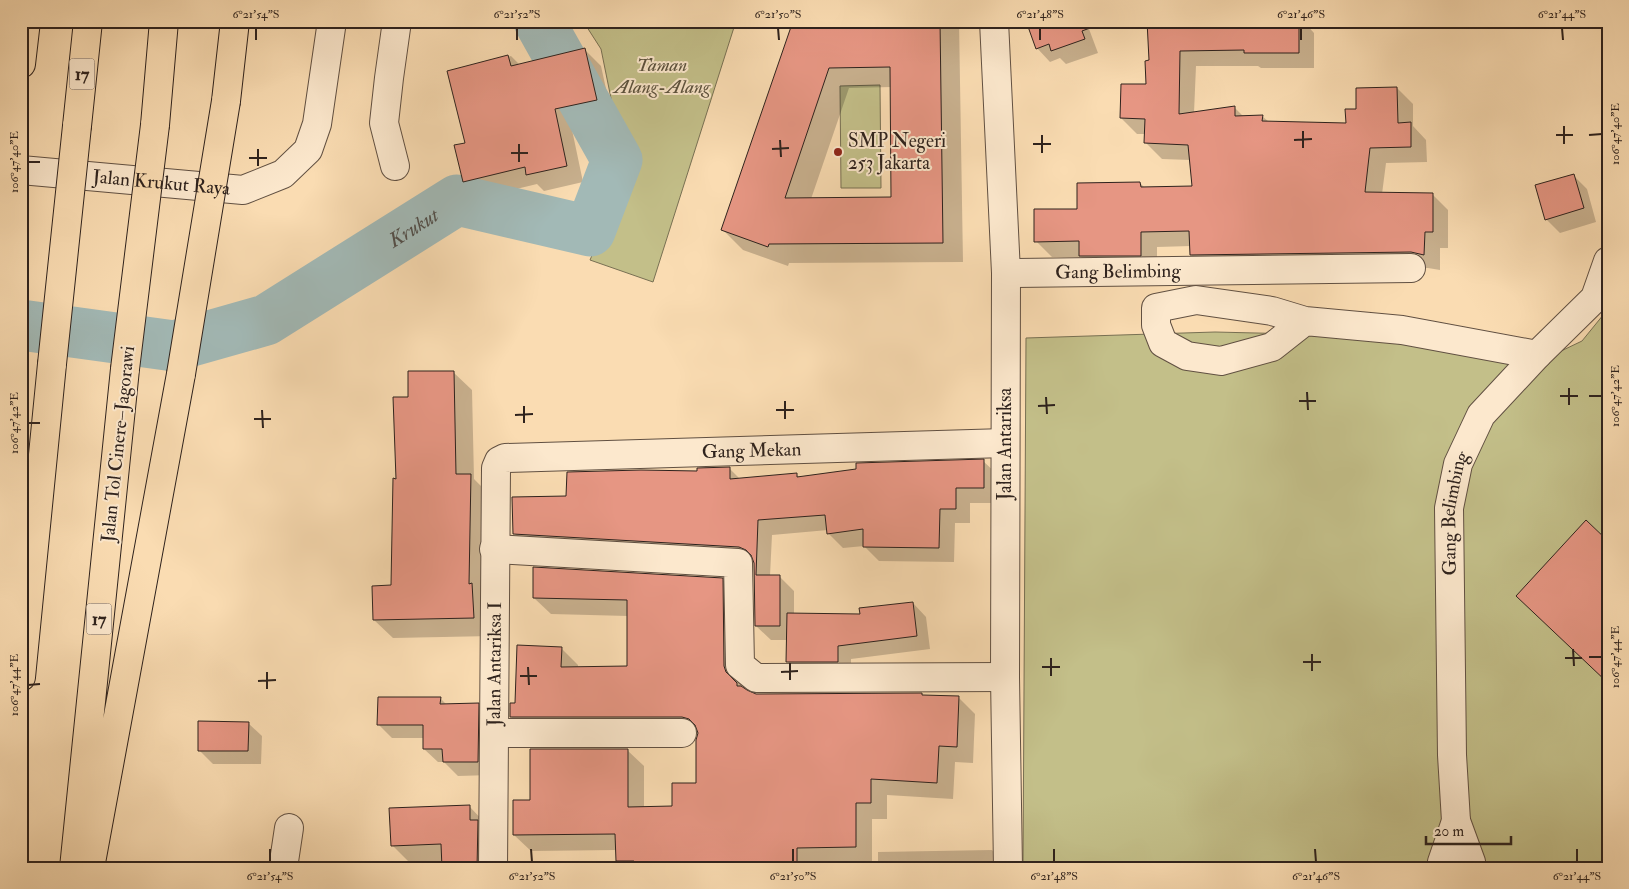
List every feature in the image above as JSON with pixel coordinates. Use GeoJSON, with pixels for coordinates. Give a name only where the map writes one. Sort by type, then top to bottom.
{"type":"FeatureCollection","features":[{"type":"Feature","properties":{"kind":"highway"},"geometry":{"type":"LineString","coordinates":[[21,64],[26,21]]}},
{"type":"Feature","properties":{"kind":"highway","name":"17"},"geometry":{"type":"LineString","coordinates":[[21,677],[88,21]]}},
{"type":"Feature","properties":{"kind":"highway","name":"Jalan Tol Cinere–Jagorawi"},"geometry":{"type":"LineString","coordinates":[[74,868],[125,369],[155,124],[164,21]]}},
{"type":"Feature","properties":{"kind":"highway"},"geometry":{"type":"LineString","coordinates":[[90,868],[181,374],[226,101],[234,21]]}},
{"type":"Feature","properties":{"kind":"street","name":"Jalan Krukut Raya"},"geometry":{"type":"LineString","coordinates":[[21,170],[243,190],[283,174],[308,150],[317,124],[332,21]]}},
{"type":"Feature","properties":{"kind":"street"},"geometry":{"type":"LineString","coordinates":[[395,166],[384,123],[397,21]]}},
{"type":"Feature","properties":{"kind":"street","name":"Jalan Antariksa"},"geometry":{"type":"LineString","coordinates":[[994,21],[1006,273],[1005,677],[1008,868]]}},
{"type":"Feature","properties":{"kind":"street","name":"Gang Belimbing"},"geometry":{"type":"LineString","coordinates":[[1472,868],[1456,821],[1452,755],[1449,508],[1458,464],[1481,415],[1537,355],[1596,298],[1608,261]]}},
{"type":"Feature","properties":{"kind":"street","name":"Gang Belimbing"},"geometry":{"type":"LineString","coordinates":[[1006,273],[1411,268]]}},
{"type":"Feature","properties":{"kind":"street"},"geometry":{"type":"LineString","coordinates":[[1305,321],[1402,330],[1537,355]]}},
{"type":"Feature","properties":{"kind":"street","name":"Gang Mekan"},"geometry":{"type":"LineString","coordinates":[[499,461],[514,457],[1005,443]]}},
{"type":"Feature","properties":{"kind":"street","name":"Jalan Antariksa I"},"geometry":{"type":"LineString","coordinates":[[493,868],[494,549],[496,468],[499,461]]}},
{"type":"Feature","properties":{"kind":"street"},"geometry":{"type":"LineString","coordinates":[[494,549],[738,563],[740,665],[756,678],[1005,677]]}},
{"type":"Feature","properties":{"kind":"street"},"geometry":{"type":"LineString","coordinates":[[494,733],[682,733]]}},
{"type":"Feature","properties":{"kind":"street","name":"Gang Belimbing"},"geometry":{"type":"LineString","coordinates":[[1442,868],[1442,862],[1456,821]]}},
{"type":"Feature","properties":{"kind":"street"},"geometry":{"type":"LineString","coordinates":[[283,868],[288,828]]}},
{"type":"Feature","properties":{"kind":"green space","name":"Taman Alang-Alang"},"geometry":{"type":"Polygon","coordinates":[[[583,21],[736,21],[653,282],[590,260],[635,156],[617,128],[601,49],[583,21]]]}},
{"type":"Feature","properties":{"kind":"green space"},"geometry":{"type":"Polygon","coordinates":[[[880,85],[881,188],[841,188],[840,86],[880,85]]]}},
{"type":"Feature","properties":{"kind":"green space"},"geometry":{"type":"Polygon","coordinates":[[[1608,309],[1608,868],[1023,868],[1026,338],[1215,332],[1338,335],[1536,363],[1582,341],[1608,309]]]}},
{"type":"Feature","properties":{"kind":"building"},"geometry":{"type":"Polygon","coordinates":[[[793,21],[940,21],[943,243],[769,244],[768,247],[721,230],[793,21]],[[890,67],[829,68],[785,198],[891,197],[890,67]]]}},
{"type":"Feature","properties":{"kind":"building"},"geometry":{"type":"Polygon","coordinates":[[[1026,21],[1103,21],[1103,23],[1082,31],[1085,39],[1051,51],[1049,44],[1036,49],[1026,21]]]}},
{"type":"Feature","properties":{"kind":"building"},"geometry":{"type":"Polygon","coordinates":[[[1147,21],[1299,21],[1299,53],[1244,53],[1244,50],[1180,51],[1179,114],[1235,106],[1235,116],[1263,115],[1262,121],[1346,123],[1345,109],[1356,109],[1356,88],[1397,87],[1398,123],[1411,122],[1411,147],[1370,148],[1365,192],[1433,193],[1433,232],[1425,232],[1424,255],[1411,252],[1190,255],[1189,231],[1141,232],[1141,256],[1079,256],[1079,241],[1034,242],[1034,209],[1077,209],[1077,183],[1140,182],[1141,187],[1192,186],[1188,145],[1144,143],[1145,119],[1120,118],[1121,84],[1146,84],[1145,61],[1149,60],[1147,21]]]}},
{"type":"Feature","properties":{"kind":"building"},"geometry":{"type":"Polygon","coordinates":[[[585,48],[597,100],[555,109],[567,166],[526,175],[525,167],[463,182],[454,145],[465,143],[447,71],[508,55],[511,66],[585,48]]]}},
{"type":"Feature","properties":{"kind":"building"},"geometry":{"type":"Polygon","coordinates":[[[1574,174],[1584,208],[1545,220],[1535,185],[1574,174]]]}},
{"type":"Feature","properties":{"kind":"building"},"geometry":{"type":"Polygon","coordinates":[[[408,371],[454,371],[456,474],[471,474],[469,584],[472,583],[474,618],[373,620],[372,586],[391,585],[393,478],[396,479],[393,397],[408,397],[408,371]]]}},
{"type":"Feature","properties":{"kind":"building"},"geometry":{"type":"Polygon","coordinates":[[[984,459],[984,488],[956,488],[956,509],[940,509],[939,548],[863,547],[863,529],[827,534],[825,515],[758,520],[756,575],[780,575],[780,626],[755,626],[754,563],[751,555],[739,547],[513,534],[512,497],[566,496],[567,472],[697,471],[697,468],[730,467],[730,479],[797,473],[797,477],[856,469],[856,463],[984,459]]]}},
{"type":"Feature","properties":{"kind":"building"},"geometry":{"type":"Polygon","coordinates":[[[1586,520],[1608,541],[1608,683],[1516,596],[1586,520]]]}},
{"type":"Feature","properties":{"kind":"building"},"geometry":{"type":"Polygon","coordinates":[[[533,567],[723,578],[724,666],[726,672],[737,683],[737,686],[741,686],[756,694],[922,693],[922,695],[959,696],[957,747],[939,746],[937,783],[871,779],[871,803],[856,803],[856,847],[797,848],[797,868],[635,868],[634,861],[616,861],[615,834],[513,835],[513,800],[530,800],[530,749],[628,749],[628,807],[672,806],[672,783],[696,783],[696,740],[698,733],[695,725],[689,719],[682,717],[510,717],[510,703],[515,703],[517,645],[562,647],[561,667],[627,666],[627,600],[533,598],[533,567]]]}},
{"type":"Feature","properties":{"kind":"building"},"geometry":{"type":"Polygon","coordinates":[[[913,602],[917,636],[838,646],[838,662],[786,662],[787,613],[860,614],[859,608],[913,602]]]}},
{"type":"Feature","properties":{"kind":"building"},"geometry":{"type":"Polygon","coordinates":[[[378,697],[441,697],[440,704],[479,703],[478,762],[443,762],[442,749],[423,749],[423,725],[377,725],[378,697]]]}},
{"type":"Feature","properties":{"kind":"building"},"geometry":{"type":"Polygon","coordinates":[[[198,721],[249,722],[248,751],[198,751],[198,721]]]}},
{"type":"Feature","properties":{"kind":"building"},"geometry":{"type":"Polygon","coordinates":[[[470,805],[470,820],[478,820],[477,868],[442,868],[441,844],[391,846],[389,808],[470,805]]]}},
{"type":"Feature","properties":{"kind":"waterway","name":"Krukut"},"geometry":{"type":"LineString","coordinates":[[21,325],[174,346],[266,320],[457,200],[590,231],[617,160],[539,21]]}},
{"type":"Feature","properties":{"kind":"place","name":"SMP Negeri 253 Jakarta"},"geometry":{"type":"Point","coordinates":[838,152]}}]}
